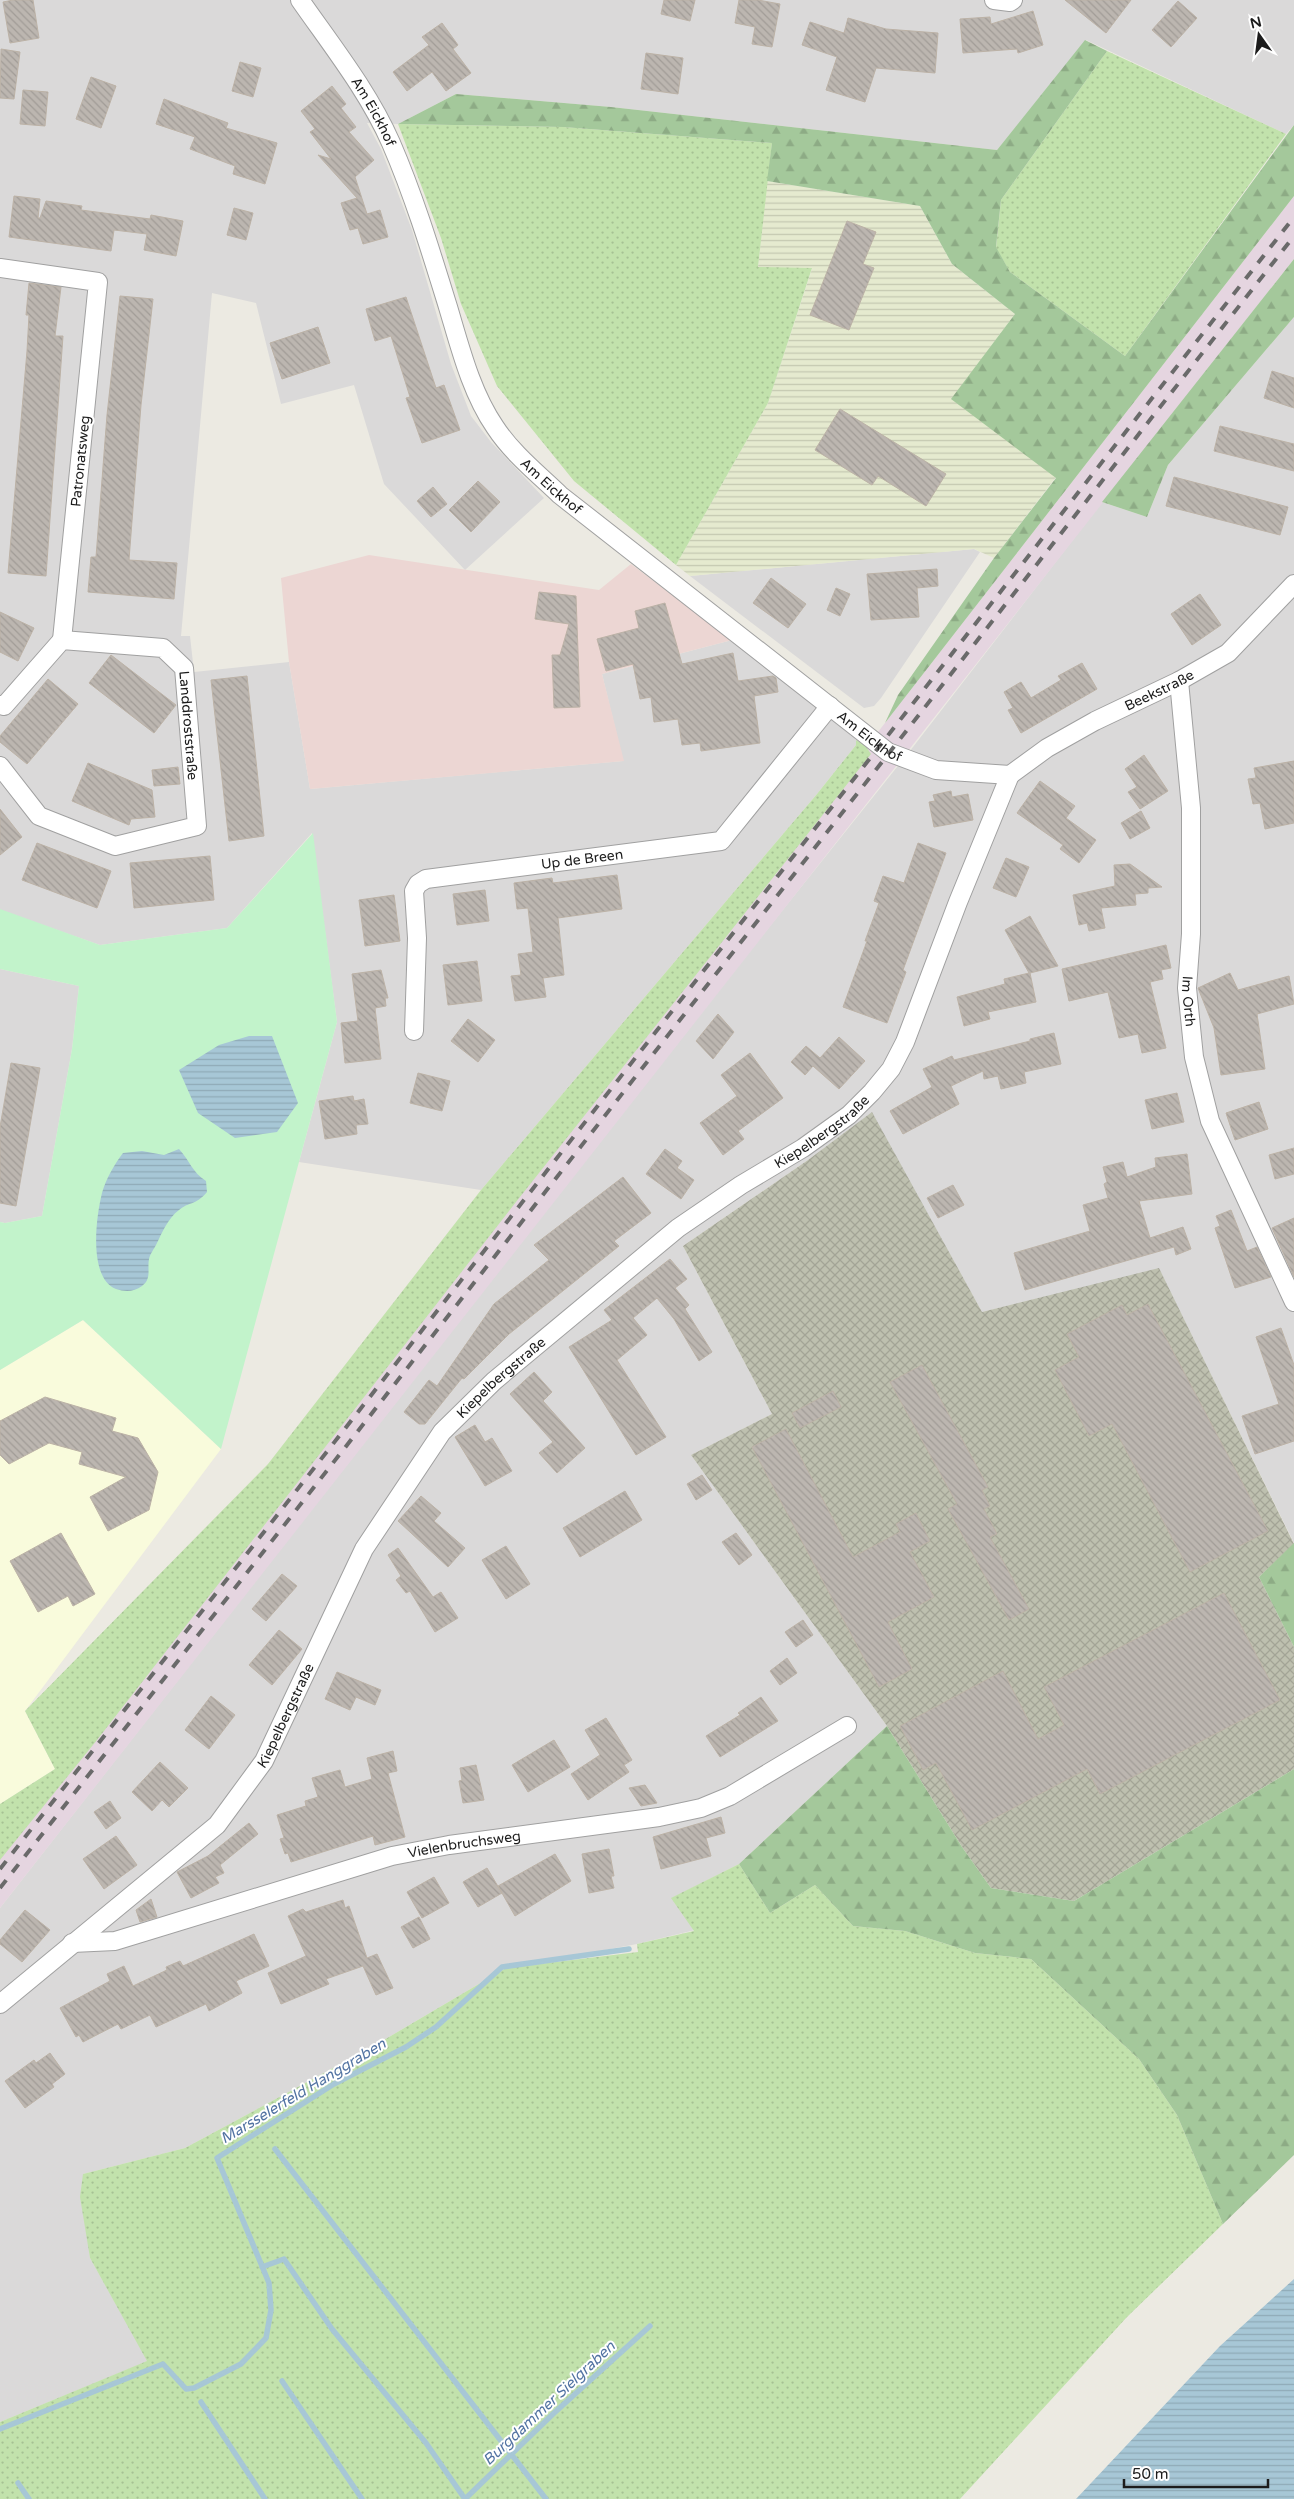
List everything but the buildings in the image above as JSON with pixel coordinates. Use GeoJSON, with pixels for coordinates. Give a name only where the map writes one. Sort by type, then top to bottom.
{"type":"FeatureCollection","features":[{"type":"Feature","properties":{"kind":"street","name":"Am Eickhof"},"geometry":{"type":"LineString","coordinates":[[300,0],[370,101],[391,144],[429,245],[461,349],[478,394],[494,426],[518,455],[560,495],[888,752],[936,770],[1010,775]]}},
{"type":"Feature","properties":{"kind":"street"},"geometry":{"type":"LineString","coordinates":[[994,0],[1010,2],[1013,0]]}},
{"type":"Feature","properties":{"kind":"street","name":"Patronatsweg"},"geometry":{"type":"LineString","coordinates":[[0,268],[98,282],[62,640]]}},
{"type":"Feature","properties":{"kind":"street","name":"Beekstraße"},"geometry":{"type":"LineString","coordinates":[[1010,775],[1055,743],[1095,721],[1179,681],[1228,653],[1294,584]]}},
{"type":"Feature","properties":{"kind":"street"},"geometry":{"type":"LineString","coordinates":[[0,705],[4,706],[62,640]]}},
{"type":"Feature","properties":{"kind":"street","name":"Landdroststraße"},"geometry":{"type":"LineString","coordinates":[[0,766],[39,816],[115,846],[197,826],[184,668],[163,648],[62,640]]}},
{"type":"Feature","properties":{"kind":"street","name":"Im Orth"},"geometry":{"type":"LineString","coordinates":[[1179,681],[1191,808],[1191,934],[1188,988],[1194,1057],[1210,1121],[1294,1302]]}},
{"type":"Feature","properties":{"kind":"street","name":"Up de Breen"},"geometry":{"type":"LineString","coordinates":[[414,1031],[417,938],[414,890],[418,884],[436,878],[721,841],[830,706]]}},
{"type":"Feature","properties":{"kind":"street","name":"Kiepelbergstraße"},"geometry":{"type":"LineString","coordinates":[[0,2004],[217,1825],[264,1761],[364,1549],[442,1432],[494,1381],[678,1228],[741,1185],[803,1148],[849,1115],[872,1092],[890,1069],[905,1042],[958,902],[1010,775]]}},
{"type":"Feature","properties":{"kind":"street","name":"Vielenbruchsweg"},"geometry":{"type":"LineString","coordinates":[[72,1943],[115,1941],[392,1856],[449,1845],[659,1816],[701,1808],[730,1796],[846,1726]]}},
{"type":"Feature","properties":{"kind":"shaded area"},"geometry":{"type":"Polygon","coordinates":[[[0,0],[1294,0],[1294,125],[1286,134],[1086,40],[997,150],[611,107],[456,94],[398,124],[367,123],[381,149],[412,230],[451,364],[471,416],[491,442],[544,498],[465,570],[384,484],[354,385],[281,404],[256,303],[212,293],[181,636],[190,636],[194,672],[289,662],[310,789],[623,761],[602,674],[732,640],[851,728],[856,740],[856,745],[817,794],[481,1190],[299,1162],[337,1022],[312,833],[227,928],[100,945],[0,910],[0,0]]]}},
{"type":"Feature","properties":{"kind":"shaded area"},"geometry":{"type":"Polygon","coordinates":[[[767,181],[920,206],[952,264],[1015,314],[952,399],[1056,477],[994,558],[974,549],[690,576],[676,565],[768,403],[812,269],[758,268],[767,181]]]}},
{"type":"Feature","properties":{"kind":"shaded area"},"geometry":{"type":"Polygon","coordinates":[[[1294,196],[1294,259],[0,1908],[0,1847],[885,723],[1294,196]]]}},
{"type":"Feature","properties":{"kind":"shaded area"},"geometry":{"type":"Polygon","coordinates":[[[1294,317],[1294,1543],[1159,1269],[982,1312],[871,1113],[808,1160],[683,1246],[772,1414],[691,1455],[887,1726],[739,1864],[672,1898],[695,1930],[637,1944],[506,1968],[372,2047],[185,2148],[83,2174],[90,2258],[148,2361],[0,2422],[0,1908],[647,1080],[913,747],[1102,502],[1147,517],[1168,465],[1294,317]]]}},
{"type":"Feature","properties":{"kind":"shaded area"},"geometry":{"type":"Polygon","coordinates":[[[974,549],[980,552],[881,698],[874,706],[864,708],[690,576],[974,549]]]}},
{"type":"Feature","properties":{"kind":"shaded area"},"geometry":{"type":"Polygon","coordinates":[[[369,555],[599,590],[631,564],[732,640],[602,674],[624,761],[310,789],[289,662],[281,578],[369,555]]]}},
{"type":"Feature","properties":{"kind":"shaded area"},"geometry":{"type":"Polygon","coordinates":[[[0,969],[79,986],[72,1049],[42,1216],[5,1223],[0,1222],[0,969]]]}},
{"type":"Feature","properties":{"kind":"shaded area"},"geometry":{"type":"Polygon","coordinates":[[[872,1112],[982,1312],[1159,1268],[1294,1544],[1259,1577],[1294,1647],[1294,1769],[1074,1901],[991,1888],[962,1847],[887,1726],[691,1455],[772,1414],[683,1246],[808,1160],[872,1112]]]}},
{"type":"Feature","properties":{"kind":"shaded area"},"geometry":{"type":"Polygon","coordinates":[[[83,1320],[221,1449],[25,1711],[55,1769],[0,1804],[0,1370],[83,1320]]]}},
{"type":"Feature","properties":{"kind":"green space"},"geometry":{"type":"Polygon","coordinates":[[[1085,40],[1107,51],[1001,200],[996,247],[1010,272],[1125,356],[1294,125],[1294,196],[885,723],[898,695],[994,558],[1056,478],[951,399],[1015,314],[952,264],[920,206],[767,181],[772,143],[563,127],[398,124],[456,94],[611,107],[997,150],[1085,40]]]}},
{"type":"Feature","properties":{"kind":"green space"},"geometry":{"type":"Polygon","coordinates":[[[1107,51],[1286,134],[1125,356],[1010,272],[996,248],[1001,200],[1107,51]]]}},
{"type":"Feature","properties":{"kind":"green space"},"geometry":{"type":"Polygon","coordinates":[[[398,124],[563,127],[772,143],[758,267],[812,268],[768,403],[676,565],[574,481],[497,386],[461,304],[441,238],[398,124]]]}},
{"type":"Feature","properties":{"kind":"green space"},"geometry":{"type":"Polygon","coordinates":[[[1294,259],[1294,317],[1168,465],[1147,517],[1102,502],[1294,259]]]}},
{"type":"Feature","properties":{"kind":"green space"},"geometry":{"type":"Polygon","coordinates":[[[856,740],[865,745],[871,754],[516,1202],[97,1740],[0,1860],[0,1804],[55,1769],[25,1711],[268,1464],[481,1190],[817,794],[856,745],[856,740]]]}},
{"type":"Feature","properties":{"kind":"green space"},"geometry":{"type":"Polygon","coordinates":[[[313,833],[337,1022],[221,1449],[83,1320],[0,1370],[0,1222],[5,1223],[42,1216],[72,1049],[79,986],[0,969],[0,909],[100,945],[227,928],[313,833]]]}},
{"type":"Feature","properties":{"kind":"green space"},"geometry":{"type":"Polygon","coordinates":[[[1294,1543],[1294,1647],[1259,1577],[1294,1543]]]}},
{"type":"Feature","properties":{"kind":"green space"},"geometry":{"type":"Polygon","coordinates":[[[887,1726],[962,1847],[991,1888],[1074,1901],[1294,1769],[1294,2155],[1223,2224],[1177,2115],[1139,2059],[1031,1959],[975,1953],[905,1931],[853,1926],[815,1885],[770,1913],[739,1864],[887,1726]]]}},
{"type":"Feature","properties":{"kind":"green space"},"geometry":{"type":"Polygon","coordinates":[[[739,1864],[770,1913],[815,1885],[853,1926],[905,1931],[975,1953],[1031,1959],[1139,2059],[1177,2115],[1223,2224],[1127,2317],[960,2499],[0,2499],[0,2422],[147,2361],[90,2258],[80,2197],[83,2174],[185,2148],[372,2047],[506,1968],[638,1952],[637,1944],[694,1931],[671,1898],[739,1864]]]}},
{"type":"Feature","properties":{"kind":"water"},"geometry":{"type":"Polygon","coordinates":[[[249,1036],[272,1036],[298,1103],[277,1132],[235,1138],[198,1113],[179,1070],[219,1045],[249,1036]]]}},
{"type":"Feature","properties":{"kind":"water"},"geometry":{"type":"Polygon","coordinates":[[[179,1149],[194,1170],[206,1181],[207,1192],[196,1201],[179,1210],[168,1221],[150,1257],[148,1277],[145,1283],[133,1290],[116,1289],[107,1283],[101,1273],[96,1246],[100,1204],[108,1177],[123,1153],[142,1151],[164,1155],[179,1149]]]}},
{"type":"Feature","properties":{"kind":"water"},"geometry":{"type":"Polygon","coordinates":[[[1294,2279],[1294,2499],[1076,2499],[1220,2346],[1294,2279]]]}},
{"type":"Feature","properties":{"kind":"waterway","name":"Marsselerfeld Hanggraben"},"geometry":{"type":"LineString","coordinates":[[0,2429],[163,2364],[186,2389],[194,2388],[241,2364],[266,2338],[271,2310],[269,2283],[217,2158],[334,2084],[406,2047],[436,2027],[502,1967],[629,1949]]}},
{"type":"Feature","properties":{"kind":"waterway"},"geometry":{"type":"LineString","coordinates":[[275,2149],[546,2499]]}},
{"type":"Feature","properties":{"kind":"waterway"},"geometry":{"type":"LineString","coordinates":[[262,2267],[284,2259],[332,2329],[426,2443],[465,2499]]}},
{"type":"Feature","properties":{"kind":"waterway","name":"Burgdammer Sielgraben"},"geometry":{"type":"LineString","coordinates":[[465,2499],[553,2414],[650,2326]]}},
{"type":"Feature","properties":{"kind":"waterway"},"geometry":{"type":"LineString","coordinates":[[282,2381],[362,2499]]}},
{"type":"Feature","properties":{"kind":"waterway"},"geometry":{"type":"LineString","coordinates":[[201,2402],[265,2499]]}},
{"type":"Feature","properties":{"kind":"waterway"},"geometry":{"type":"LineString","coordinates":[[18,2483],[29,2499]]}},
{"type":"Feature","properties":{"kind":"railway"},"geometry":{"type":"LineString","coordinates":[[0,1869],[1294,217]]}},
{"type":"Feature","properties":{"kind":"railway"},"geometry":{"type":"LineString","coordinates":[[0,1888],[1294,236]]}}]}
